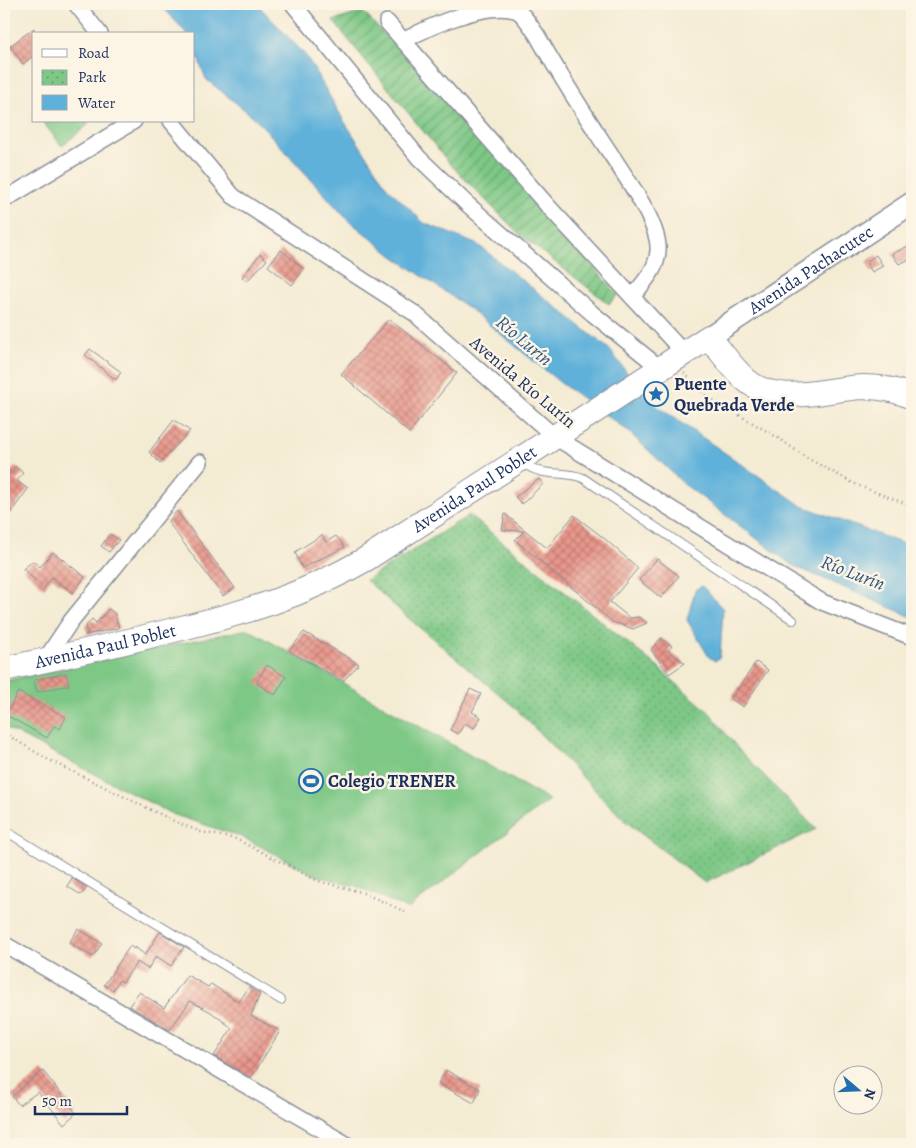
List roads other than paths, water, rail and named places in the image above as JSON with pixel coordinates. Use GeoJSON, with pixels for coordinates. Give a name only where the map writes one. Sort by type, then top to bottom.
{"type":"FeatureCollection","features":[{"type":"Feature","properties":{"kind":"main road","name":"Avenida Pachacutec"},"geometry":{"type":"LineString","coordinates":[[709,336],[912,202]]}},
{"type":"Feature","properties":{"kind":"main road","name":"Avenida Paul Poblet"},"geometry":{"type":"LineString","coordinates":[[4,669],[245,612],[309,590],[366,559],[709,336]]}},
{"type":"Feature","properties":{"kind":"main road"},"geometry":{"type":"LineString","coordinates":[[709,336],[747,381],[769,392],[808,394],[864,387],[896,390],[912,397]]}},
{"type":"Feature","properties":{"kind":"street"},"geometry":{"type":"LineString","coordinates":[[76,4],[98,32]]}},
{"type":"Feature","properties":{"kind":"street"},"geometry":{"type":"LineString","coordinates":[[293,4],[419,158],[466,203],[593,314],[667,364]]}},
{"type":"Feature","properties":{"kind":"street"},"geometry":{"type":"LineString","coordinates":[[403,41],[447,17],[479,6],[506,6],[521,14],[537,35],[633,190],[655,230],[658,251],[655,265],[649,277],[632,297]]}},
{"type":"Feature","properties":{"kind":"street"},"geometry":{"type":"LineString","coordinates":[[387,22],[541,198],[632,297],[667,364]]}},
{"type":"Feature","properties":{"kind":"street"},"geometry":{"type":"LineString","coordinates":[[4,200],[132,122]]}},
{"type":"Feature","properties":{"kind":"street","name":"Avenida Río Lurín"},"geometry":{"type":"LineString","coordinates":[[172,122],[233,196],[414,313],[561,433],[822,602],[912,637]]}},
{"type":"Feature","properties":{"kind":"street"},"geometry":{"type":"LineString","coordinates":[[45,660],[71,621],[200,462]]}},
{"type":"Feature","properties":{"kind":"street"},"geometry":{"type":"LineString","coordinates":[[4,944],[346,1144]]}},
{"type":"Feature","properties":{"kind":"lane"},"geometry":{"type":"LineString","coordinates":[[519,460],[533,470],[583,478],[793,620]]}},
{"type":"Feature","properties":{"kind":"lane"},"geometry":{"type":"LineString","coordinates":[[4,830],[281,1000]]}},
{"type":"Feature","properties":{"kind":"water","name":"Río Lurín"},"geometry":{"type":"Polygon","coordinates":[[[160,4],[257,4],[307,57],[344,121],[387,187],[424,223],[478,245],[609,349],[648,400],[802,506],[912,547],[912,617],[792,565],[684,484],[627,430],[562,384],[470,309],[393,256],[347,219],[256,119],[206,79],[195,50],[195,32],[185,32],[160,4]]]}},
{"type":"Feature","properties":{"kind":"water"},"geometry":{"type":"Polygon","coordinates":[[[702,586],[723,609],[720,657],[715,661],[709,657],[687,620],[695,590],[702,586]]]}},
{"type":"Feature","properties":{"kind":"place","name":"Puente Quebrada Verde"},"geometry":{"type":"Point","coordinates":[656,394]}},
{"type":"Feature","properties":{"kind":"place","name":"Colegio TRENER"},"geometry":{"type":"Point","coordinates":[311,781]}}]}
